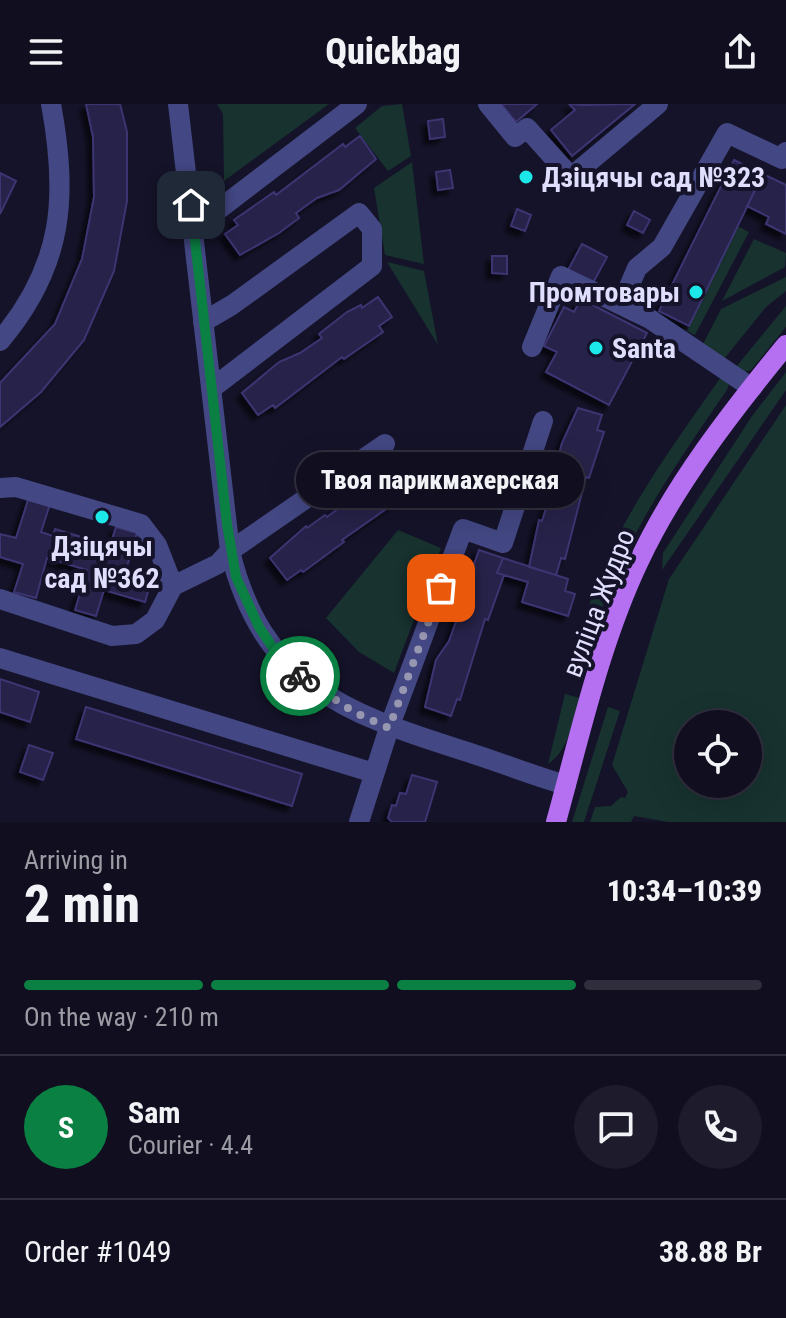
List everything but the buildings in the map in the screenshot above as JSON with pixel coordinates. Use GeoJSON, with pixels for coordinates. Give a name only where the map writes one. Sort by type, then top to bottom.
{"type":"FeatureCollection","features":[{"type":"Feature","properties":{"kind":"main road","name":"вуліца Жудро"},"geometry":{"type":"LineString","coordinates":[[556,822],[614,625],[639,561],[725,423],[786,345]]}},
{"type":"Feature","properties":{"kind":"lane"},"geometry":{"type":"LineString","coordinates":[[0,341],[31,295],[50,257],[62,198],[60,156],[51,104]]}},
{"type":"Feature","properties":{"kind":"lane"},"geometry":{"type":"LineString","coordinates":[[178,104],[230,551],[247,606],[278,655],[322,693],[389,728],[566,785]]}},
{"type":"Feature","properties":{"kind":"lane"},"geometry":{"type":"LineString","coordinates":[[191,205],[204,212],[218,210],[357,104]]}},
{"type":"Feature","properties":{"kind":"lane"},"geometry":{"type":"LineString","coordinates":[[488,104],[515,137],[527,128],[571,177],[658,104]]}},
{"type":"Feature","properties":{"kind":"lane"},"geometry":{"type":"LineString","coordinates":[[628,307],[626,294],[637,268],[662,247],[727,133],[782,159],[786,152]]}},
{"type":"Feature","properties":{"kind":"lane"},"geometry":{"type":"LineString","coordinates":[[203,322],[232,305],[359,213],[372,229],[372,266],[211,389]]}},
{"type":"Feature","properties":{"kind":"lane"},"geometry":{"type":"LineString","coordinates":[[532,347],[561,276],[628,307],[697,348],[752,388]]}},
{"type":"Feature","properties":{"kind":"lane"},"geometry":{"type":"LineString","coordinates":[[359,822],[389,728],[463,529],[503,543],[543,421]]}},
{"type":"Feature","properties":{"kind":"lane"},"geometry":{"type":"LineString","coordinates":[[0,599],[112,636],[136,634],[155,620],[173,586],[218,564],[230,551],[385,444]]}},
{"type":"Feature","properties":{"kind":"lane"},"geometry":{"type":"LineString","coordinates":[[0,488],[16,487],[141,524],[157,545],[173,586]]}},
{"type":"Feature","properties":{"kind":"lane"},"geometry":{"type":"LineString","coordinates":[[0,658],[374,773]]}},
{"type":"Feature","properties":{"kind":"green space"},"geometry":{"type":"Polygon","coordinates":[[[217,104],[329,104],[224,181],[223,114],[217,104]]]}},
{"type":"Feature","properties":{"kind":"green space"},"geometry":{"type":"Polygon","coordinates":[[[402,104],[411,156],[388,171],[355,128],[382,106],[402,104]]]}},
{"type":"Feature","properties":{"kind":"green space"},"geometry":{"type":"Polygon","coordinates":[[[412,162],[424,264],[385,255],[374,188],[412,162]]]}},
{"type":"Feature","properties":{"kind":"green space"},"geometry":{"type":"Polygon","coordinates":[[[737,226],[749,232],[695,335],[687,331],[737,226]]]}},
{"type":"Feature","properties":{"kind":"green space"},"geometry":{"type":"Polygon","coordinates":[[[754,239],[786,253],[785,267],[722,301],[754,239]]]}},
{"type":"Feature","properties":{"kind":"green space"},"geometry":{"type":"Polygon","coordinates":[[[387,262],[424,271],[438,345],[387,262]]]}},
{"type":"Feature","properties":{"kind":"green space"},"geometry":{"type":"Polygon","coordinates":[[[786,277],[786,291],[766,307],[724,359],[702,346],[721,309],[786,277]]]}},
{"type":"Feature","properties":{"kind":"green space"},"geometry":{"type":"Polygon","coordinates":[[[786,306],[786,327],[751,370],[741,373],[736,367],[786,306]]]}},
{"type":"Feature","properties":{"kind":"green space"},"geometry":{"type":"Polygon","coordinates":[[[786,372],[786,390],[662,570],[663,553],[752,416],[786,372]]]}},
{"type":"Feature","properties":{"kind":"green space"},"geometry":{"type":"Polygon","coordinates":[[[723,374],[730,382],[727,390],[660,491],[623,558],[594,631],[582,672],[575,663],[584,625],[601,573],[615,543],[648,484],[723,374]]]}},
{"type":"Feature","properties":{"kind":"green space"},"geometry":{"type":"Polygon","coordinates":[[[786,405],[786,822],[668,822],[634,816],[631,822],[590,822],[595,807],[611,806],[621,797],[625,798],[628,792],[612,765],[669,579],[786,405]]]}},
{"type":"Feature","properties":{"kind":"green space"},"geometry":{"type":"Polygon","coordinates":[[[398,530],[441,548],[394,673],[359,652],[326,618],[398,530]]]}},
{"type":"Feature","properties":{"kind":"green space"},"geometry":{"type":"Polygon","coordinates":[[[565,694],[580,698],[566,743],[548,764],[565,694]]]}},
{"type":"Feature","properties":{"kind":"green space"},"geometry":{"type":"Polygon","coordinates":[[[608,707],[620,711],[584,822],[572,822],[608,707]]]}},
{"type":"Feature","properties":{"kind":"way so far"},"geometry":{"type":"LineString","coordinates":[[300,676],[354,712],[389,728],[441,588]]}},
{"type":"Feature","properties":{"kind":"place","name":"Дзіцячы сад №323"},"geometry":{"type":"Point","coordinates":[526,177]}},
{"type":"Feature","properties":{"kind":"place","name":"Промтовары"},"geometry":{"type":"Point","coordinates":[696,292]}},
{"type":"Feature","properties":{"kind":"place","name":"Santa"},"geometry":{"type":"Point","coordinates":[596,348]}},
{"type":"Feature","properties":{"kind":"place","name":"Дзіцячы сад №362"},"geometry":{"type":"Point","coordinates":[102,517]}},
{"type":"Feature","properties":{"kind":"place","name":"Твоя парикмахерская"},"geometry":{"type":"Point","coordinates":[441,588]}},
{"type":"Feature","properties":{"kind":"route"},"geometry":{"type":"LineString","coordinates":[[191,205],[230,551],[236,577],[259,627],[278,655],[300,676]]}}]}
